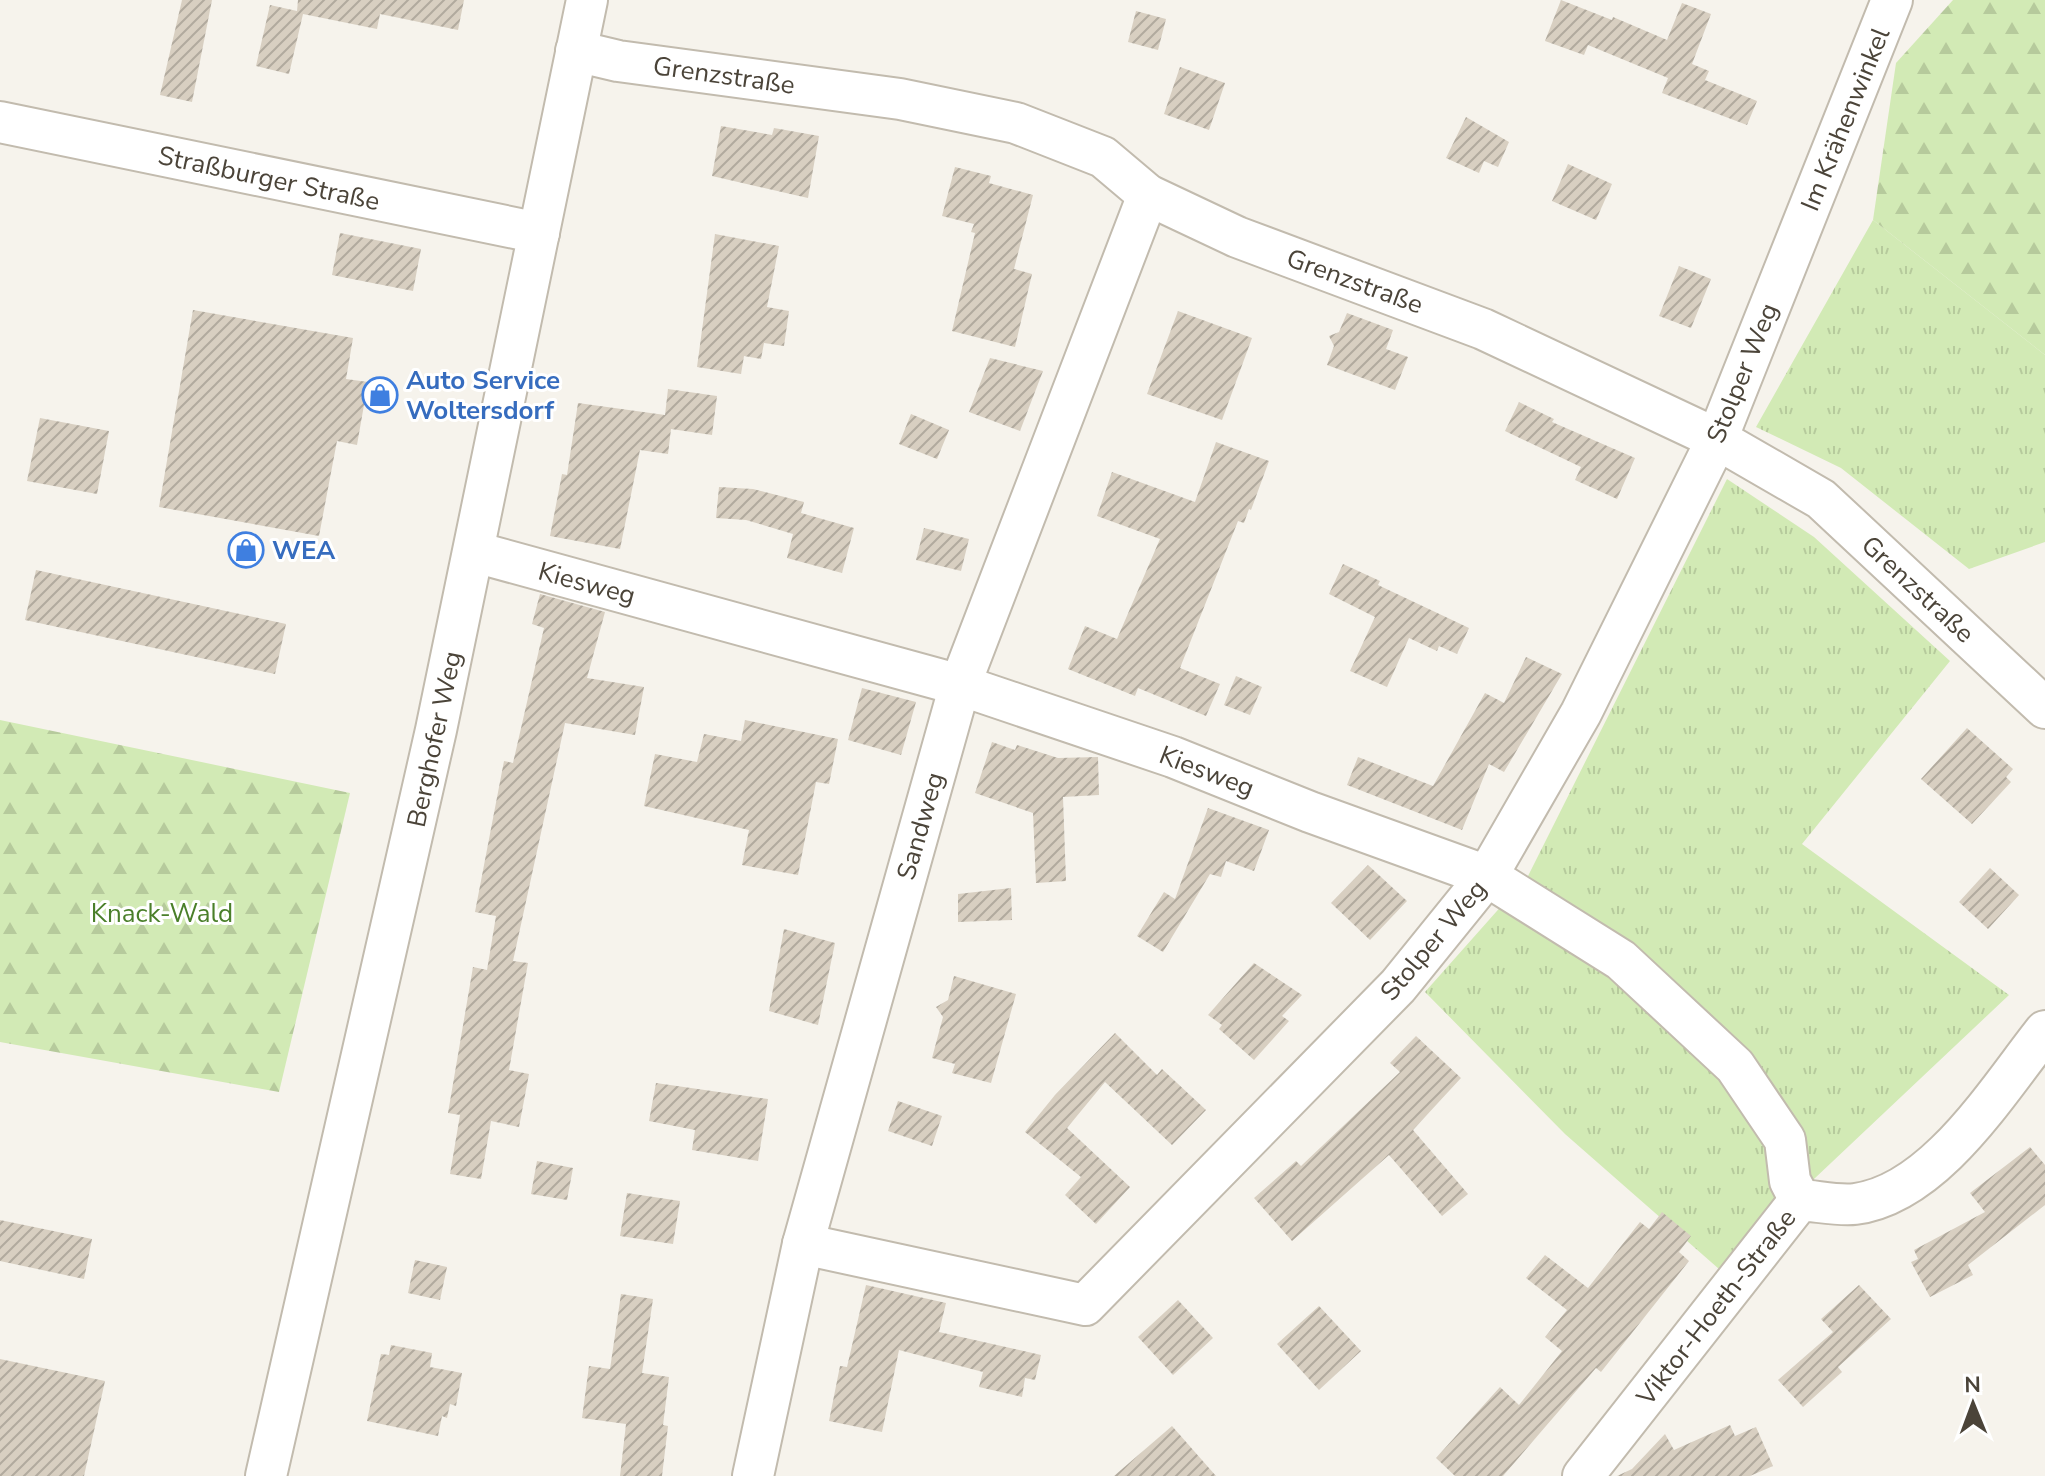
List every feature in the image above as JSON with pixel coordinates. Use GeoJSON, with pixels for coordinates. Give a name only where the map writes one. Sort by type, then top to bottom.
{"type":"FeatureCollection","features":[{"type":"Feature","properties":{"kind":"street","name":"Berghofer Weg"},"geometry":{"type":"LineString","coordinates":[[266,1476],[475,552],[587,0]]}},
{"type":"Feature","properties":{"kind":"street","name":"Im Krähenwinkel"},"geometry":{"type":"LineString","coordinates":[[1797,239],[1892,0]]}},
{"type":"Feature","properties":{"kind":"street","name":"Grenzstraße"},"geometry":{"type":"LineString","coordinates":[[576,51],[618,61],[900,99],[1016,123],[1103,157],[1148,195],[1237,237],[1483,329],[1717,439],[1821,499],[2045,708]]}},
{"type":"Feature","properties":{"kind":"street","name":"Straßburger Straße"},"geometry":{"type":"LineString","coordinates":[[0,122],[539,233]]}},
{"type":"Feature","properties":{"kind":"street","name":"Sandweg"},"geometry":{"type":"LineString","coordinates":[[753,1476],[803,1244],[960,685],[1148,195]]}},
{"type":"Feature","properties":{"kind":"street","name":"Stolper Weg"},"geometry":{"type":"LineString","coordinates":[[803,1244],[1085,1305],[1398,986],[1487,876],[1581,713],[1717,439],[1797,239]]}},
{"type":"Feature","properties":{"kind":"street","name":"Kiesweg"},"geometry":{"type":"LineString","coordinates":[[475,552],[960,685],[1173,757],[1310,812],[1487,876],[1621,960],[1735,1066],[1785,1140],[1790,1181],[1800,1200]]}},
{"type":"Feature","properties":{"kind":"street","name":"Viktor-Hoeth-Straße"},"geometry":{"type":"LineString","coordinates":[[1583,1476],[1800,1200],[1855,1204],[1910,1184],[1952,1146],[2045,1031]]}},
{"type":"Feature","properties":{"kind":"green space"},"geometry":{"type":"Polygon","coordinates":[[[1953,0],[2045,0],[2045,355],[1873,220],[1896,63],[1953,0]]]}},
{"type":"Feature","properties":{"kind":"green space"},"geometry":{"type":"Polygon","coordinates":[[[1873,220],[2045,355],[2045,542],[1969,569],[1841,468],[1756,427],[1873,220]]]}},
{"type":"Feature","properties":{"kind":"green space"},"geometry":{"type":"Polygon","coordinates":[[[1727,479],[1814,537],[1950,661],[1802,844],[2009,995],[1814,1179],[1727,1276],[1565,1134],[1425,992],[1528,876],[1727,479]]]}},
{"type":"Feature","properties":{"kind":"green space","name":"Knack-Wald"},"geometry":{"type":"Polygon","coordinates":[[[0,720],[350,793],[279,1092],[0,1042],[0,720]]]}},
{"type":"Feature","properties":{"kind":"building"},"geometry":{"type":"Polygon","coordinates":[[[182,0],[212,0],[192,102],[160,95],[182,0]]]}},
{"type":"Feature","properties":{"kind":"building"},"geometry":{"type":"Polygon","coordinates":[[[298,0],[464,0],[458,30],[380,14],[377,29],[303,14],[289,74],[256,66],[270,5],[297,11],[298,0]]]}},
{"type":"Feature","properties":{"kind":"building"},"geometry":{"type":"Polygon","coordinates":[[[1561,0],[1612,20],[1613,17],[1667,40],[1682,3],[1711,14],[1692,64],[1709,71],[1705,80],[1757,101],[1747,125],[1662,93],[1668,78],[1588,45],[1584,55],[1545,41],[1561,0]]]}},
{"type":"Feature","properties":{"kind":"building"},"geometry":{"type":"Polygon","coordinates":[[[1136,11],[1166,19],[1158,50],[1128,42],[1136,11]]]}},
{"type":"Feature","properties":{"kind":"building"},"geometry":{"type":"Polygon","coordinates":[[[1180,67],[1225,83],[1209,130],[1164,114],[1180,67]]]}},
{"type":"Feature","properties":{"kind":"building"},"geometry":{"type":"Polygon","coordinates":[[[1466,117],[1509,142],[1498,167],[1484,161],[1479,173],[1446,158],[1466,117]]]}},
{"type":"Feature","properties":{"kind":"building"},"geometry":{"type":"Polygon","coordinates":[[[721,126],[772,135],[774,128],[819,136],[808,198],[712,176],[721,126]]]}},
{"type":"Feature","properties":{"kind":"building"},"geometry":{"type":"Polygon","coordinates":[[[1568,164],[1612,184],[1596,220],[1552,201],[1568,164]]]}},
{"type":"Feature","properties":{"kind":"building"},"geometry":{"type":"Polygon","coordinates":[[[955,167],[991,176],[989,183],[1033,195],[1014,269],[1032,274],[1015,347],[952,331],[975,233],[971,232],[974,224],[942,216],[955,167]]]}},
{"type":"Feature","properties":{"kind":"building"},"geometry":{"type":"Polygon","coordinates":[[[340,233],[421,249],[413,291],[332,275],[340,233]]]}},
{"type":"Feature","properties":{"kind":"building"},"geometry":{"type":"Polygon","coordinates":[[[715,234],[779,246],[767,307],[789,311],[784,346],[764,343],[761,359],[744,356],[741,374],[697,367],[715,234]]]}},
{"type":"Feature","properties":{"kind":"building"},"geometry":{"type":"Polygon","coordinates":[[[1679,266],[1711,279],[1691,328],[1659,316],[1679,266]]]}},
{"type":"Feature","properties":{"kind":"building"},"geometry":{"type":"Polygon","coordinates":[[[193,310],[353,338],[346,379],[368,382],[357,445],[337,441],[319,536],[159,507],[193,310]]]}},
{"type":"Feature","properties":{"kind":"building"},"geometry":{"type":"Polygon","coordinates":[[[1178,311],[1252,338],[1222,420],[1147,394],[1178,311]]]}},
{"type":"Feature","properties":{"kind":"building"},"geometry":{"type":"Polygon","coordinates":[[[1347,313],[1393,330],[1386,349],[1408,357],[1395,390],[1327,365],[1334,346],[1329,336],[1339,332],[1347,313]]]}},
{"type":"Feature","properties":{"kind":"building"},"geometry":{"type":"Polygon","coordinates":[[[990,358],[1043,371],[1020,431],[969,412],[990,358]]]}},
{"type":"Feature","properties":{"kind":"building"},"geometry":{"type":"Polygon","coordinates":[[[668,389],[717,396],[712,435],[671,429],[668,454],[640,450],[620,549],[550,536],[562,474],[567,475],[578,403],[665,415],[668,389]]]}},
{"type":"Feature","properties":{"kind":"building"},"geometry":{"type":"Polygon","coordinates":[[[1519,402],[1554,419],[1552,422],[1635,458],[1617,499],[1575,480],[1581,467],[1505,431],[1519,402]]]}},
{"type":"Feature","properties":{"kind":"building"},"geometry":{"type":"Polygon","coordinates":[[[911,414],[949,430],[937,459],[899,444],[911,414]]]}},
{"type":"Feature","properties":{"kind":"building"},"geometry":{"type":"Polygon","coordinates":[[[40,418],[109,431],[97,494],[27,481],[40,418]]]}},
{"type":"Feature","properties":{"kind":"building"},"geometry":{"type":"Polygon","coordinates":[[[1216,442],[1269,461],[1251,510],[1244,523],[1238,521],[1180,668],[1220,684],[1206,716],[1138,688],[1135,696],[1068,669],[1085,626],[1117,639],[1160,539],[1097,516],[1112,472],[1195,502],[1216,442]]]}},
{"type":"Feature","properties":{"kind":"building"},"geometry":{"type":"Polygon","coordinates":[[[719,487],[753,489],[804,502],[801,513],[854,528],[842,573],[787,558],[793,534],[746,520],[716,518],[719,487]]]}},
{"type":"Feature","properties":{"kind":"building"},"geometry":{"type":"Polygon","coordinates":[[[924,528],[969,539],[961,571],[916,560],[924,528]]]}},
{"type":"Feature","properties":{"kind":"building"},"geometry":{"type":"Polygon","coordinates":[[[1343,564],[1380,581],[1378,585],[1469,628],[1457,654],[1439,646],[1437,651],[1409,638],[1387,687],[1350,671],[1375,617],[1329,594],[1343,564]]]}},
{"type":"Feature","properties":{"kind":"building"},"geometry":{"type":"Polygon","coordinates":[[[36,570],[286,624],[275,674],[25,620],[36,570]]]}},
{"type":"Feature","properties":{"kind":"building"},"geometry":{"type":"Polygon","coordinates":[[[540,594],[605,612],[587,678],[644,687],[635,735],[565,723],[513,961],[528,963],[509,1070],[529,1074],[519,1127],[491,1121],[481,1179],[450,1174],[460,1115],[448,1113],[473,967],[487,970],[496,916],[475,912],[504,761],[513,763],[544,628],[532,624],[540,594]]]}},
{"type":"Feature","properties":{"kind":"building"},"geometry":{"type":"Polygon","coordinates":[[[1526,657],[1562,674],[1504,772],[1489,764],[1462,830],[1347,785],[1358,757],[1433,786],[1485,693],[1504,703],[1526,657]]]}},
{"type":"Feature","properties":{"kind":"building"},"geometry":{"type":"Polygon","coordinates":[[[1236,676],[1262,687],[1250,715],[1224,705],[1236,676]]]}},
{"type":"Feature","properties":{"kind":"building"},"geometry":{"type":"Polygon","coordinates":[[[862,688],[916,702],[901,755],[848,740],[862,688]]]}},
{"type":"Feature","properties":{"kind":"building"},"geometry":{"type":"Polygon","coordinates":[[[745,720],[838,739],[829,784],[816,782],[798,875],[742,865],[749,830],[644,806],[655,754],[697,762],[704,734],[741,741],[745,720]]]}},
{"type":"Feature","properties":{"kind":"building"},"geometry":{"type":"Polygon","coordinates":[[[1967,728],[2013,769],[2006,777],[2011,782],[1972,824],[1921,779],[1967,728]]]}},
{"type":"Feature","properties":{"kind":"building"},"geometry":{"type":"Polygon","coordinates":[[[992,742],[1015,750],[1017,745],[1058,758],[1098,757],[1099,795],[1063,797],[1066,881],[1036,883],[1033,813],[975,793],[992,742]]]}},
{"type":"Feature","properties":{"kind":"building"},"geometry":{"type":"Polygon","coordinates":[[[1208,808],[1269,830],[1254,871],[1226,861],[1221,877],[1210,874],[1163,952],[1137,936],[1164,892],[1175,899],[1208,808]]]}},
{"type":"Feature","properties":{"kind":"building"},"geometry":{"type":"Polygon","coordinates":[[[1368,865],[1407,901],[1370,940],[1331,903],[1368,865]]]}},
{"type":"Feature","properties":{"kind":"building"},"geometry":{"type":"Polygon","coordinates":[[[1990,868],[2019,895],[1988,929],[1959,902],[1990,868]]]}},
{"type":"Feature","properties":{"kind":"building"},"geometry":{"type":"Polygon","coordinates":[[[1011,888],[1012,920],[958,922],[958,894],[1011,888]]]}},
{"type":"Feature","properties":{"kind":"building"},"geometry":{"type":"Polygon","coordinates":[[[784,929],[835,943],[818,1025],[769,1011],[784,929]]]}},
{"type":"Feature","properties":{"kind":"building"},"geometry":{"type":"Polygon","coordinates":[[[1254,963],[1302,995],[1282,1016],[1289,1021],[1254,1060],[1219,1029],[1222,1025],[1208,1015],[1254,963]]]}},
{"type":"Feature","properties":{"kind":"building"},"geometry":{"type":"Polygon","coordinates":[[[954,976],[1016,994],[991,1083],[952,1073],[955,1064],[932,1058],[943,1017],[936,1007],[948,1000],[954,976]]]}},
{"type":"Feature","properties":{"kind":"building"},"geometry":{"type":"Polygon","coordinates":[[[1115,1033],[1157,1075],[1162,1069],[1206,1110],[1172,1145],[1105,1082],[1067,1128],[1130,1187],[1096,1224],[1065,1195],[1081,1177],[1025,1132],[1055,1095],[1115,1033]]]}},
{"type":"Feature","properties":{"kind":"building"},"geometry":{"type":"Polygon","coordinates":[[[1416,1036],[1461,1078],[1413,1130],[1468,1194],[1442,1216],[1389,1155],[1292,1241],[1254,1198],[1296,1161],[1301,1166],[1400,1072],[1390,1063],[1416,1036]]]}},
{"type":"Feature","properties":{"kind":"building"},"geometry":{"type":"Polygon","coordinates":[[[656,1083],[768,1099],[758,1161],[692,1150],[695,1130],[649,1121],[656,1083]]]}},
{"type":"Feature","properties":{"kind":"building"},"geometry":{"type":"Polygon","coordinates":[[[898,1101],[942,1116],[932,1146],[888,1131],[898,1101]]]}},
{"type":"Feature","properties":{"kind":"building"},"geometry":{"type":"Polygon","coordinates":[[[2030,1147],[2045,1165],[2045,1205],[1968,1265],[1973,1275],[1930,1297],[1911,1262],[1918,1259],[1914,1250],[1985,1212],[1970,1193],[2030,1147]]]}},
{"type":"Feature","properties":{"kind":"building"},"geometry":{"type":"Polygon","coordinates":[[[537,1161],[573,1168],[567,1200],[531,1194],[537,1161]]]}},
{"type":"Feature","properties":{"kind":"building"},"geometry":{"type":"Polygon","coordinates":[[[627,1193],[680,1201],[673,1244],[620,1236],[627,1193]]]}},
{"type":"Feature","properties":{"kind":"building"},"geometry":{"type":"Polygon","coordinates":[[[1662,1212],[1691,1236],[1679,1252],[1689,1261],[1601,1372],[1596,1368],[1503,1476],[1455,1476],[1436,1458],[1500,1387],[1519,1405],[1562,1351],[1545,1337],[1567,1310],[1526,1278],[1545,1255],[1588,1288],[1640,1222],[1649,1229],[1662,1212]]]}},
{"type":"Feature","properties":{"kind":"building"},"geometry":{"type":"Polygon","coordinates":[[[0,1220],[92,1239],[84,1279],[0,1261],[0,1220]]]}},
{"type":"Feature","properties":{"kind":"building"},"geometry":{"type":"Polygon","coordinates":[[[415,1260],[447,1267],[440,1300],[408,1293],[415,1260]]]}},
{"type":"Feature","properties":{"kind":"building"},"geometry":{"type":"Polygon","coordinates":[[[866,1285],[946,1303],[939,1332],[1041,1355],[1035,1380],[1025,1378],[1022,1397],[979,1387],[983,1372],[899,1350],[882,1432],[829,1421],[840,1366],[847,1367],[866,1285]]]}},
{"type":"Feature","properties":{"kind":"building"},"geometry":{"type":"Polygon","coordinates":[[[1859,1285],[1891,1319],[1838,1367],[1842,1372],[1803,1407],[1778,1380],[1833,1332],[1821,1319],[1859,1285]]]}},
{"type":"Feature","properties":{"kind":"building"},"geometry":{"type":"Polygon","coordinates":[[[621,1294],[653,1299],[642,1373],[669,1377],[663,1425],[668,1426],[662,1476],[620,1476],[626,1424],[582,1418],[589,1366],[610,1369],[621,1294]]]}},
{"type":"Feature","properties":{"kind":"building"},"geometry":{"type":"Polygon","coordinates":[[[1178,1300],[1213,1338],[1173,1375],[1138,1337],[1178,1300]]]}},
{"type":"Feature","properties":{"kind":"building"},"geometry":{"type":"Polygon","coordinates":[[[1319,1306],[1361,1351],[1319,1390],[1277,1344],[1319,1306]]]}},
{"type":"Feature","properties":{"kind":"building"},"geometry":{"type":"Polygon","coordinates":[[[391,1345],[432,1353],[430,1367],[462,1373],[456,1406],[450,1404],[447,1418],[442,1416],[438,1436],[367,1421],[381,1354],[389,1355],[391,1345]]]}},
{"type":"Feature","properties":{"kind":"building"},"geometry":{"type":"Polygon","coordinates":[[[0,1359],[105,1381],[84,1476],[0,1476],[0,1359]]]}},
{"type":"Feature","properties":{"kind":"building"},"geometry":{"type":"Polygon","coordinates":[[[1730,1425],[1735,1436],[1756,1427],[1773,1466],[1750,1476],[1617,1476],[1632,1469],[1665,1434],[1674,1450],[1730,1425]]]}},
{"type":"Feature","properties":{"kind":"building"},"geometry":{"type":"Polygon","coordinates":[[[1172,1426],[1216,1476],[1114,1476],[1172,1426]]]}},
{"type":"Feature","properties":{"kind":"place","name":"Auto Service Woltersdorf"},"geometry":{"type":"Point","coordinates":[380,395]}},
{"type":"Feature","properties":{"kind":"place","name":"WEA"},"geometry":{"type":"Point","coordinates":[246,550]}}]}
